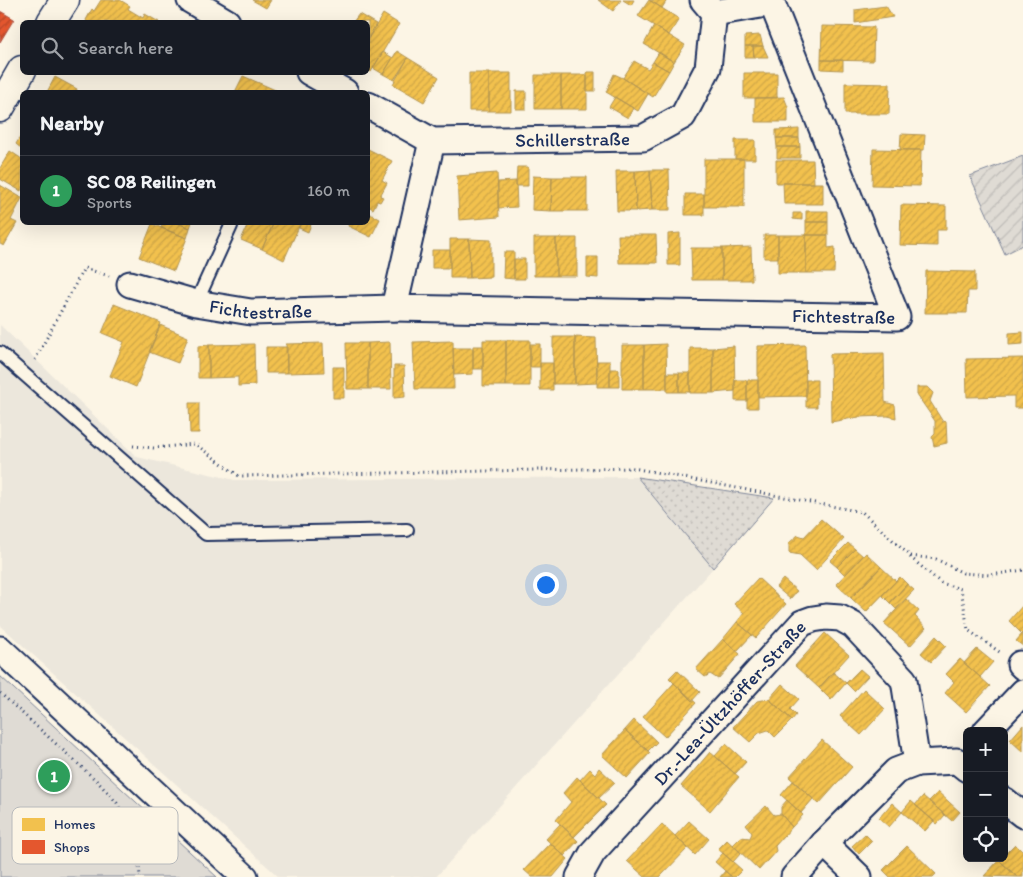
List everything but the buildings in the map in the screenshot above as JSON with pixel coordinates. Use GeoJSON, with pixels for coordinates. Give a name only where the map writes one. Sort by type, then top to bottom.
{"type":"FeatureCollection","features":[{"type":"Feature","properties":{"kind":"street"},"geometry":{"type":"LineString","coordinates":[[52,20],[65,0]]}},
{"type":"Feature","properties":{"kind":"street"},"geometry":{"type":"LineString","coordinates":[[190,0],[224,20]]}},
{"type":"Feature","properties":{"kind":"street","name":"Fichtestraße"},"geometry":{"type":"LineString","coordinates":[[130,284],[196,303],[251,312],[394,308],[897,317],[772,3],[708,6]]}},
{"type":"Feature","properties":{"kind":"street","name":"Schillerstraße"},"geometry":{"type":"LineString","coordinates":[[370,106],[432,140],[643,138],[683,116],[708,68],[708,6]]}},
{"type":"Feature","properties":{"kind":"street"},"geometry":{"type":"LineString","coordinates":[[0,108],[20,73]]}},
{"type":"Feature","properties":{"kind":"street"},"geometry":{"type":"LineString","coordinates":[[314,75],[341,90]]}},
{"type":"Feature","properties":{"kind":"street"},"geometry":{"type":"LineString","coordinates":[[394,308],[432,140]]}},
{"type":"Feature","properties":{"kind":"street","name":"Dr.-Lea-Ültzhöffer-Straße"},"geometry":{"type":"LineString","coordinates":[[579,877],[593,852],[802,623],[813,619],[826,616],[840,618],[853,625],[904,680],[917,763]]}},
{"type":"Feature","properties":{"kind":"street"},"geometry":{"type":"LineString","coordinates":[[0,649],[170,807]]}},
{"type":"Feature","properties":{"kind":"street"},"geometry":{"type":"LineString","coordinates":[[990,727],[1023,692]]}},
{"type":"Feature","properties":{"kind":"street"},"geometry":{"type":"LineString","coordinates":[[794,877],[824,843],[896,771],[917,763],[963,760]]}},
{"type":"Feature","properties":{"kind":"street"},"geometry":{"type":"LineString","coordinates":[[1008,803],[1023,816]]}},
{"type":"Feature","properties":{"kind":"street"},"geometry":{"type":"LineString","coordinates":[[178,815],[245,877]]}},
{"type":"Feature","properties":{"kind":"street"},"geometry":{"type":"LineString","coordinates":[[824,843],[859,877]]}},
{"type":"Feature","properties":{"kind":"lane"},"geometry":{"type":"LineString","coordinates":[[196,303],[231,226]]}},
{"type":"Feature","properties":{"kind":"lane"},"geometry":{"type":"LineString","coordinates":[[0,353],[206,534],[407,530]]}},
{"type":"Feature","properties":{"kind":"path"},"geometry":{"type":"LineString","coordinates":[[26,376],[84,268],[130,284]]}},
{"type":"Feature","properties":{"kind":"path"},"geometry":{"type":"LineString","coordinates":[[130,446],[154,448],[195,444],[239,476],[633,468],[862,512],[941,583],[961,589],[968,630],[986,644]]}},
{"type":"Feature","properties":{"kind":"path"},"geometry":{"type":"LineString","coordinates":[[910,556],[936,559],[963,573],[991,575],[1023,570]]}},
{"type":"Feature","properties":{"kind":"path"},"geometry":{"type":"LineString","coordinates":[[0,693],[98,782],[118,807]]}},
{"type":"Feature","properties":{"kind":"path"},"geometry":{"type":"LineString","coordinates":[[139,864],[140,877]]}},
{"type":"Feature","properties":{"kind":"shaded area"},"geometry":{"type":"Polygon","coordinates":[[[1023,156],[1023,245],[1005,254],[970,176],[1023,156]]]}},
{"type":"Feature","properties":{"kind":"shaded area"},"geometry":{"type":"Polygon","coordinates":[[[0,325],[137,457],[235,480],[637,477],[713,568],[436,877],[279,877],[0,625],[0,325]]]}},
{"type":"Feature","properties":{"kind":"shaded area"},"geometry":{"type":"Polygon","coordinates":[[[637,477],[774,498],[713,568],[637,477]]]}},
{"type":"Feature","properties":{"kind":"shaded area"},"geometry":{"type":"Polygon","coordinates":[[[0,676],[141,807],[12,807],[12,864],[178,864],[178,841],[217,877],[0,877],[0,676]]]}},
{"type":"Feature","properties":{"kind":"place","name":"SC 08 Reilingen"},"geometry":{"type":"Point","coordinates":[54,776]}}]}
